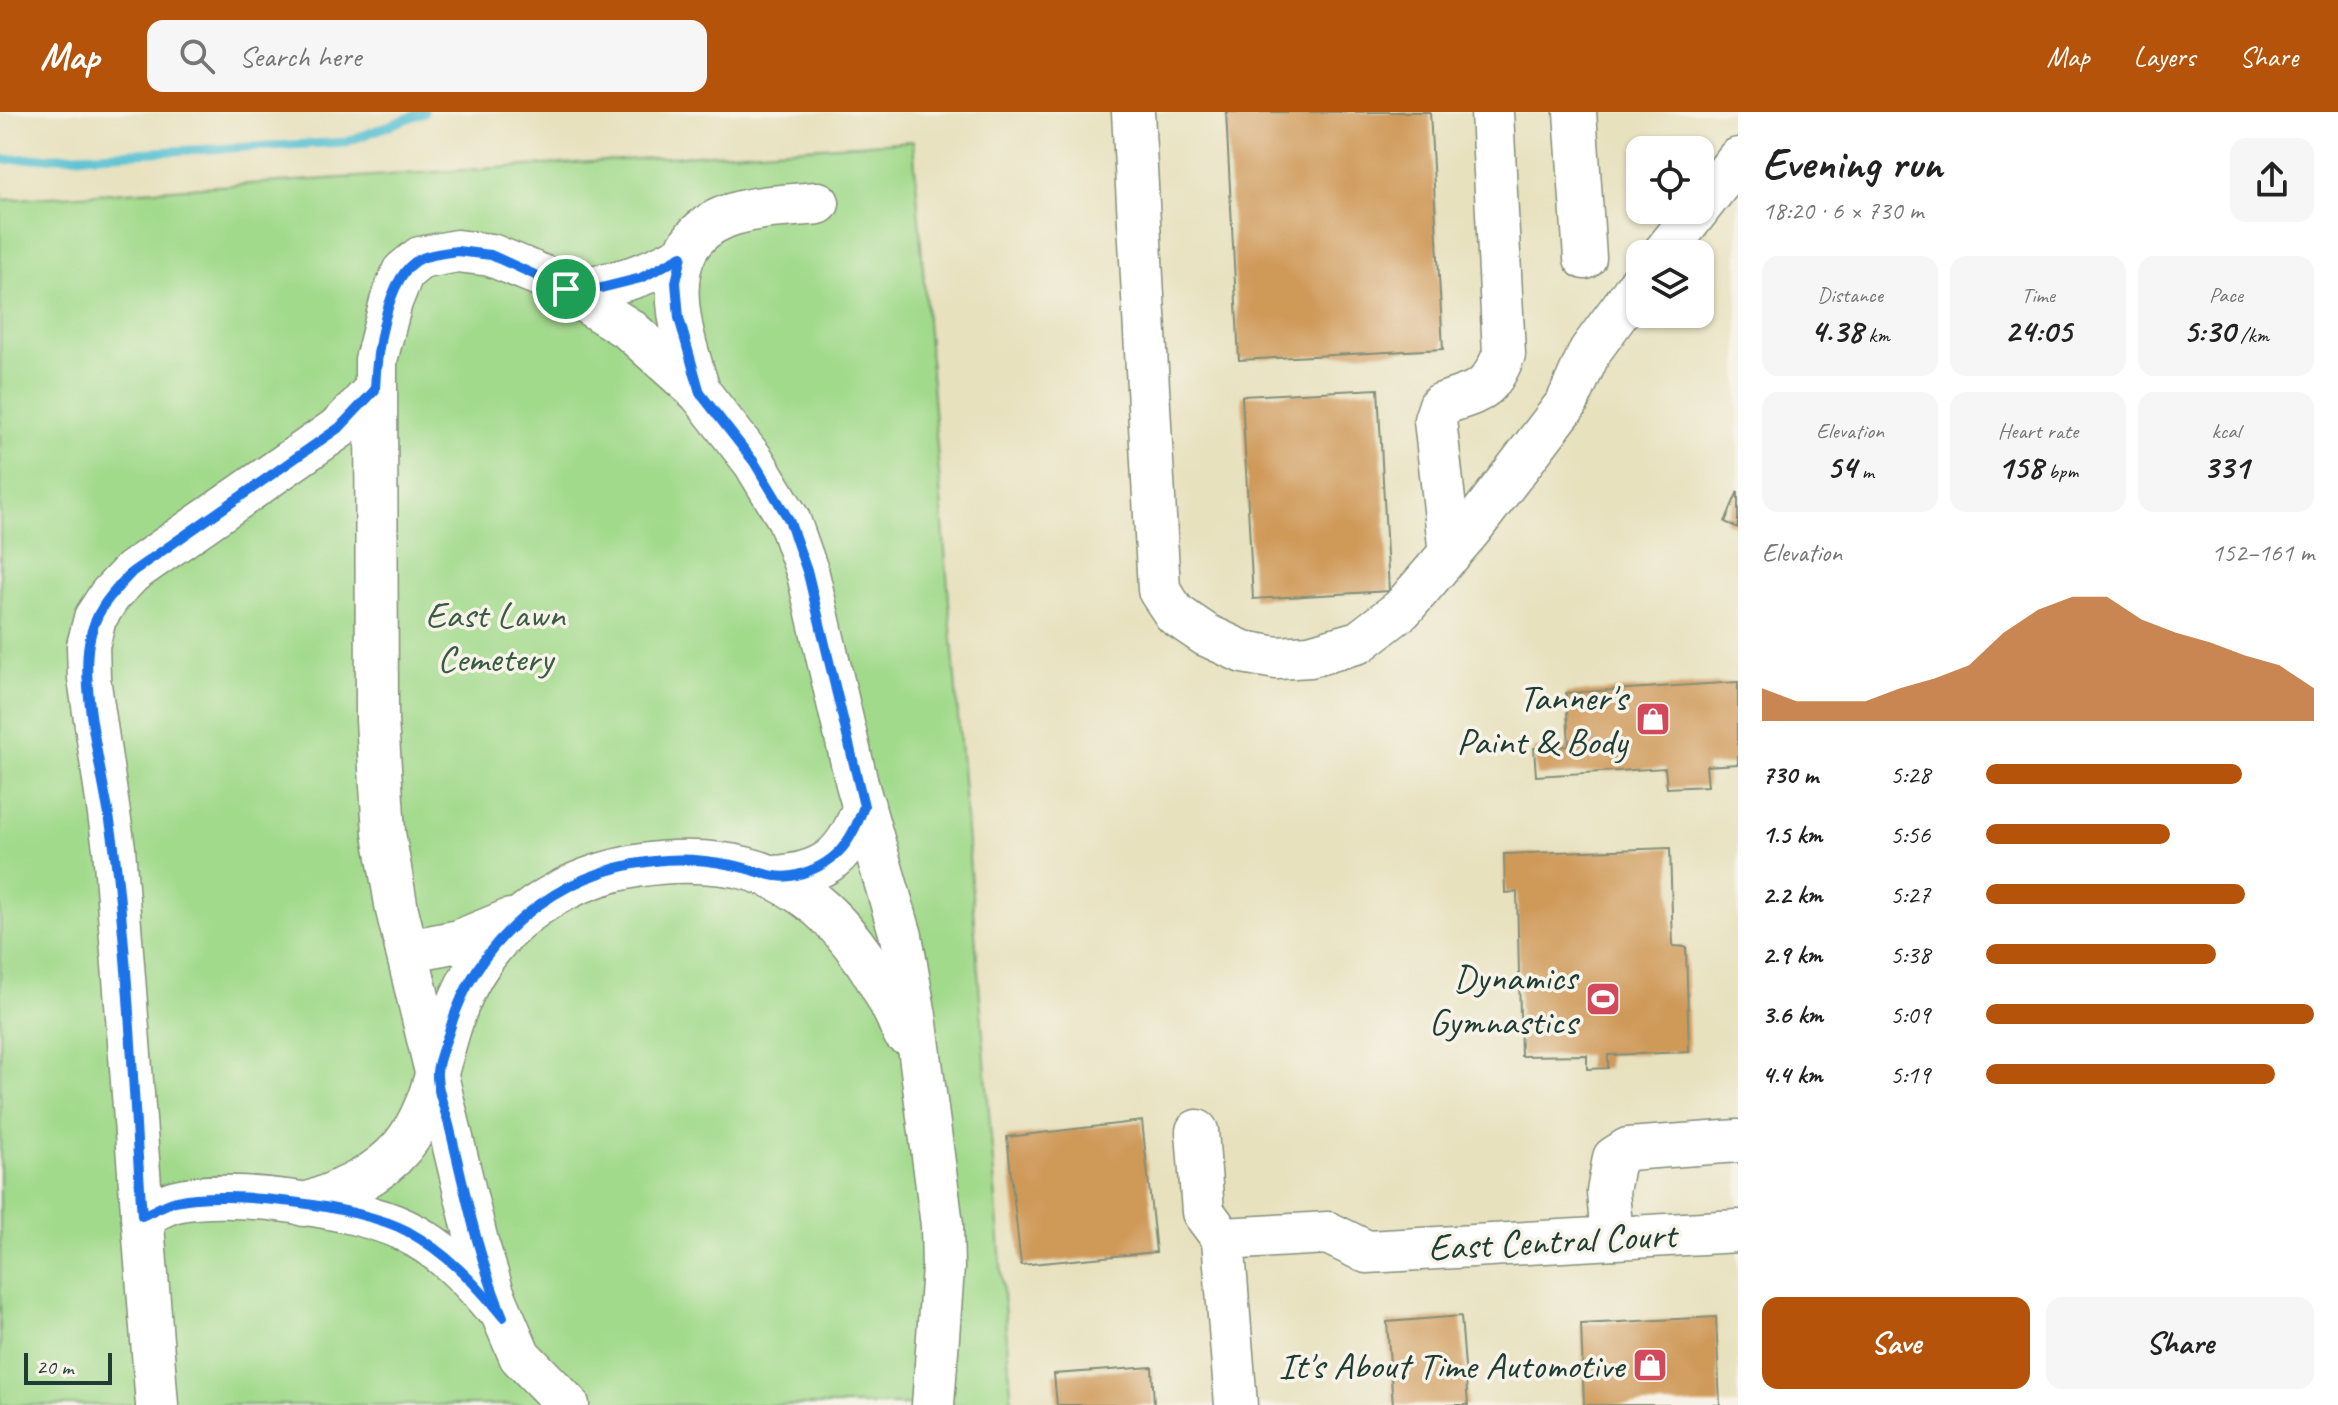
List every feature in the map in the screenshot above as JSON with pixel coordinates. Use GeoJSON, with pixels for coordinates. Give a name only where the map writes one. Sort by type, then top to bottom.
{"type":"FeatureCollection","features":[{"type":"Feature","properties":{"kind":"street"},"geometry":{"type":"LineString","coordinates":[[1133,112],[1159,590],[1175,614],[1206,635],[1243,652],[1277,658],[1310,656],[1359,642],[1402,609],[1450,554],[1567,403],[1590,351],[1626,302]]}},
{"type":"Feature","properties":{"kind":"street"},"geometry":{"type":"LineString","coordinates":[[1450,554],[1435,420],[1440,405],[1477,395],[1495,377],[1504,354],[1492,112]]}},
{"type":"Feature","properties":{"kind":"street"},"geometry":{"type":"LineString","coordinates":[[1575,112],[1585,258]]}},
{"type":"Feature","properties":{"kind":"street"},"geometry":{"type":"LineString","coordinates":[[1714,190],[1738,159]]}},
{"type":"Feature","properties":{"kind":"street"},"geometry":{"type":"LineString","coordinates":[[700,393],[679,318],[676,282],[682,256],[701,231],[725,217],[818,203]]}},
{"type":"Feature","properties":{"kind":"street"},"geometry":{"type":"LineString","coordinates":[[1674,240],[1687,224]]}},
{"type":"Feature","properties":{"kind":"street"},"geometry":{"type":"LineString","coordinates":[[526,1405],[520,1356],[477,1242],[407,951],[384,833],[377,720],[376,360],[391,302],[403,272],[420,258],[457,251],[491,255],[566,289],[630,330],[700,393],[754,462],[789,520],[808,574],[864,806],[901,936],[922,1076],[943,1254],[939,1364],[933,1405]]}},
{"type":"Feature","properties":{"kind":"street"},"geometry":{"type":"LineString","coordinates":[[566,289],[601,288],[641,278],[682,256]]}},
{"type":"Feature","properties":{"kind":"street"},"geometry":{"type":"LineString","coordinates":[[157,1405],[114,848],[89,678],[88,646],[95,618],[110,595],[132,572],[340,427],[375,390]]}},
{"type":"Feature","properties":{"kind":"street"},"geometry":{"type":"LineString","coordinates":[[773,877],[793,876],[838,856],[853,836],[864,806]]}},
{"type":"Feature","properties":{"kind":"street"},"geometry":{"type":"LineString","coordinates":[[407,951],[493,930],[532,907],[613,868],[655,861],[731,865],[773,877],[822,906],[876,976],[922,1076]]}},
{"type":"Feature","properties":{"kind":"street"},"geometry":{"type":"LineString","coordinates":[[304,1205],[345,1189],[377,1171],[402,1147],[422,1116],[453,1016],[477,965],[532,907]]}},
{"type":"Feature","properties":{"kind":"street"},"geometry":{"type":"LineString","coordinates":[[1197,1131],[1203,1212],[1223,1239],[1236,1405]]}},
{"type":"Feature","properties":{"kind":"street"},"geometry":{"type":"LineString","coordinates":[[1612,1238],[1608,1192],[1614,1158],[1628,1149],[1738,1141]]}},
{"type":"Feature","properties":{"kind":"street"},"geometry":{"type":"LineString","coordinates":[[142,1216],[175,1201],[212,1198],[304,1205],[358,1214],[404,1230],[444,1255],[469,1276],[503,1317]]}},
{"type":"Feature","properties":{"kind":"street","name":"East Central Court"},"geometry":{"type":"LineString","coordinates":[[1223,1239],[1328,1233],[1367,1252],[1738,1231]]}},
{"type":"Feature","properties":{"kind":"street"},"geometry":{"type":"LineString","coordinates":[[520,1356],[568,1405]]}},
{"type":"Feature","properties":{"kind":"green space","name":"East Lawn Cemetery"},"geometry":{"type":"Polygon","coordinates":[[[913,141],[1012,1405],[0,1405],[0,190],[2,200],[913,141]]]}},
{"type":"Feature","properties":{"kind":"building"},"geometry":{"type":"Polygon","coordinates":[[[1226,112],[1430,112],[1443,349],[1239,360],[1226,112]]]}},
{"type":"Feature","properties":{"kind":"building"},"geometry":{"type":"Polygon","coordinates":[[[1378,389],[1389,591],[1253,599],[1242,396],[1378,389]]]}},
{"type":"Feature","properties":{"kind":"building"},"geometry":{"type":"Polygon","coordinates":[[[1738,491],[1738,528],[1725,522],[1738,491]]]}},
{"type":"Feature","properties":{"kind":"building","name":"Tanner's Paint & Body"},"geometry":{"type":"Polygon","coordinates":[[[1738,682],[1738,764],[1706,766],[1708,786],[1667,788],[1665,768],[1536,776],[1534,748],[1569,746],[1566,693],[1738,682]]]}},
{"type":"Feature","properties":{"kind":"building","name":"Dynamics Gymnastics"},"geometry":{"type":"Polygon","coordinates":[[[1670,848],[1673,946],[1686,947],[1689,1052],[1608,1055],[1608,1068],[1587,1069],[1587,1055],[1521,1056],[1517,892],[1505,893],[1504,854],[1670,848]]]}},
{"type":"Feature","properties":{"kind":"building"},"geometry":{"type":"Polygon","coordinates":[[[1142,1121],[1156,1252],[1021,1265],[1007,1137],[1142,1121]]]}},
{"type":"Feature","properties":{"kind":"building"},"geometry":{"type":"Polygon","coordinates":[[[1461,1316],[1468,1405],[1393,1405],[1387,1322],[1461,1316]]]}},
{"type":"Feature","properties":{"kind":"building","name":"It's About Time Automotive"},"geometry":{"type":"Polygon","coordinates":[[[1716,1317],[1720,1405],[1584,1405],[1581,1324],[1716,1317]]]}},
{"type":"Feature","properties":{"kind":"building"},"geometry":{"type":"Polygon","coordinates":[[[1152,1367],[1154,1405],[1057,1405],[1054,1374],[1152,1367]]]}},
{"type":"Feature","properties":{"kind":"waterway"},"geometry":{"type":"LineString","coordinates":[[0,160],[346,142],[424,112]]}},
{"type":"Feature","properties":{"kind":"place","name":"Tanner's Paint & Body"},"geometry":{"type":"Point","coordinates":[1653,719]}},
{"type":"Feature","properties":{"kind":"place","name":"Dynamics Gymnastics"},"geometry":{"type":"Point","coordinates":[1603,999]}},
{"type":"Feature","properties":{"kind":"place","name":"It's About Time Automotive"},"geometry":{"type":"Point","coordinates":[1650,1365]}},
{"type":"Feature","properties":{"kind":"route"},"geometry":{"type":"LineString","coordinates":[[457,251],[491,255],[566,289],[601,288],[641,278],[682,256],[676,282],[679,318],[689,360],[700,393],[754,462],[789,520],[808,574],[864,806],[853,836],[838,856],[817,868],[793,876],[773,877],[731,865],[691,860],[655,861],[613,868],[532,907],[503,934],[477,965],[453,1016],[436,1073],[477,1242],[503,1317],[469,1276],[444,1255],[404,1230],[358,1214],[280,1202],[212,1198],[175,1201],[142,1216],[114,848],[98,750],[88,646],[95,618],[110,595],[132,572],[340,427],[375,390],[376,360],[391,302],[403,272],[420,258],[457,251]]}}]}
